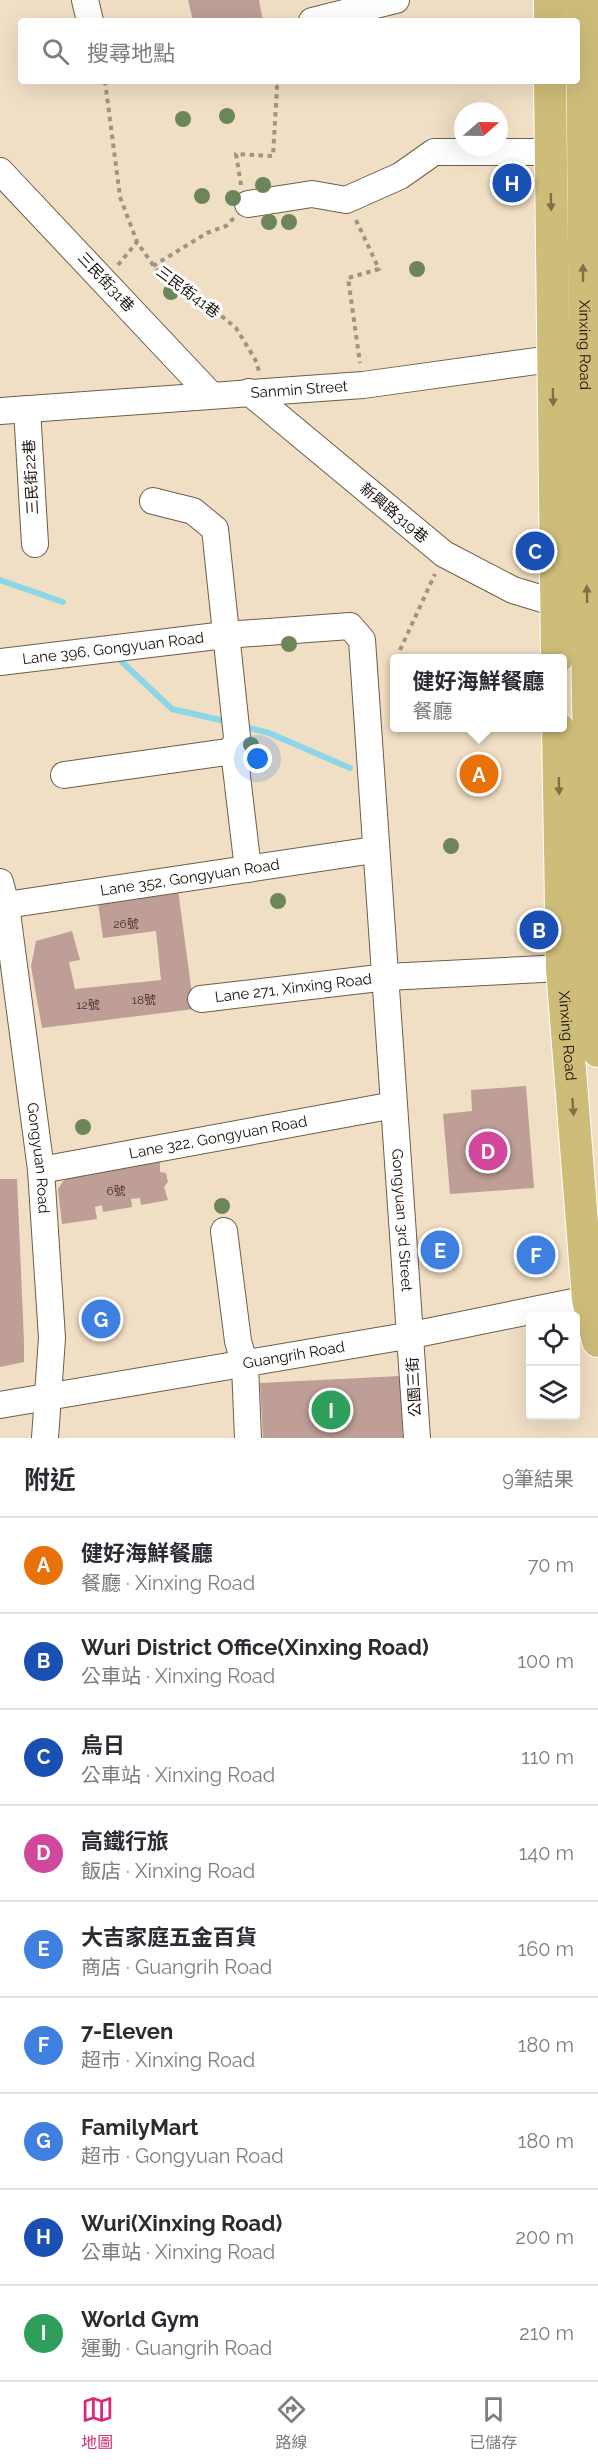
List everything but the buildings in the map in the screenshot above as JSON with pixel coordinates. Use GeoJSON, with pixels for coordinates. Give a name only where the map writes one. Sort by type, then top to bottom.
{"type":"FeatureCollection","features":[{"type":"Feature","properties":{"kind":"main road"},"geometry":{"type":"LineString","coordinates":[[550,0],[550,18]]}},
{"type":"Feature","properties":{"kind":"main road","name":"Xinxing Road"},"geometry":{"type":"LineString","coordinates":[[582,0],[591,353],[598,1051]]}},
{"type":"Feature","properties":{"kind":"main road","name":"Xinxing Road"},"geometry":{"type":"LineString","coordinates":[[550,84],[557,654]]}},
{"type":"Feature","properties":{"kind":"main road","name":"Xinxing Road"},"geometry":{"type":"LineString","coordinates":[[558,732],[562,968],[598,1341]]}},
{"type":"Feature","properties":{"kind":"street"},"geometry":{"type":"LineString","coordinates":[[85,0],[89,18]]}},
{"type":"Feature","properties":{"kind":"street"},"geometry":{"type":"LineString","coordinates":[[324,18],[396,0]]}},
{"type":"Feature","properties":{"kind":"street"},"geometry":{"type":"LineString","coordinates":[[248,204],[312,194],[346,200],[400,176],[434,153],[551,152]]}},
{"type":"Feature","properties":{"kind":"street","name":"三民街31巷"},"geometry":{"type":"LineString","coordinates":[[0,171],[210,394]]}},
{"type":"Feature","properties":{"kind":"street","name":"Sanmin Street"},"geometry":{"type":"LineString","coordinates":[[0,411],[210,394],[363,385],[553,361],[591,353]]}},
{"type":"Feature","properties":{"kind":"street","name":"新興路319巷"},"geometry":{"type":"LineString","coordinates":[[257,392],[444,554],[513,590],[556,603]]}},
{"type":"Feature","properties":{"kind":"street","name":"三民街22巷"},"geometry":{"type":"LineString","coordinates":[[27,409],[35,544]]}},
{"type":"Feature","properties":{"kind":"street"},"geometry":{"type":"LineString","coordinates":[[153,501],[193,511],[215,529],[248,869]]}},
{"type":"Feature","properties":{"kind":"street","name":"Lane 396, Gongyuan Road"},"geometry":{"type":"LineString","coordinates":[[0,662],[225,635],[350,626],[362,640],[374,850]]}},
{"type":"Feature","properties":{"kind":"street"},"geometry":{"type":"LineString","coordinates":[[64,775],[235,744]]}},
{"type":"Feature","properties":{"kind":"street","name":"Lane 352, Gongyuan Road"},"geometry":{"type":"LineString","coordinates":[[3,893],[248,869],[374,850]]}},
{"type":"Feature","properties":{"kind":"street","name":"Lane 271, Xinxing Road"},"geometry":{"type":"LineString","coordinates":[[374,850],[387,977]]}},
{"type":"Feature","properties":{"kind":"street","name":"Gongyuan Road"},"geometry":{"type":"LineString","coordinates":[[3,893],[41,1170],[51,1338],[45,1438]]}},
{"type":"Feature","properties":{"kind":"street","name":"Lane 271, Xinxing Road"},"geometry":{"type":"LineString","coordinates":[[201,999],[387,977],[562,968]]}},
{"type":"Feature","properties":{"kind":"street","name":"Gongyuan 3rd Street"},"geometry":{"type":"LineString","coordinates":[[387,977],[394,1105],[412,1335]]}},
{"type":"Feature","properties":{"kind":"street","name":"Lane 322, Gongyuan Road"},"geometry":{"type":"LineString","coordinates":[[41,1170],[394,1105]]}},
{"type":"Feature","properties":{"kind":"street"},"geometry":{"type":"LineString","coordinates":[[225,1231],[238,1341],[245,1365],[248,1438]]}},
{"type":"Feature","properties":{"kind":"street","name":"Guangrih Road"},"geometry":{"type":"LineString","coordinates":[[0,1405],[412,1335],[593,1297]]}},
{"type":"Feature","properties":{"kind":"street","name":"公園三街"},"geometry":{"type":"LineString","coordinates":[[412,1335],[417,1438]]}},
{"type":"Feature","properties":{"kind":"path","name":"三民街41巷"},"geometry":{"type":"LineString","coordinates":[[105,84],[120,197],[137,242],[158,272],[206,303],[236,328],[255,359],[257,392]]}},
{"type":"Feature","properties":{"kind":"path"},"geometry":{"type":"LineString","coordinates":[[153,266],[207,233],[226,226],[248,204],[238,176],[236,154],[273,156],[277,87],[274,84]]}},
{"type":"Feature","properties":{"kind":"path"},"geometry":{"type":"LineString","coordinates":[[346,200],[379,269],[348,278],[363,385]]}},
{"type":"Feature","properties":{"kind":"path"},"geometry":{"type":"LineString","coordinates":[[105,282],[137,242]]}},
{"type":"Feature","properties":{"kind":"path"},"geometry":{"type":"LineString","coordinates":[[400,650],[444,554]]}},
{"type":"Feature","properties":{"kind":"waterway"},"geometry":{"type":"LineString","coordinates":[[0,580],[63,602]]}},
{"type":"Feature","properties":{"kind":"waterway"},"geometry":{"type":"LineString","coordinates":[[122,662],[172,709],[229,722]]}},
{"type":"Feature","properties":{"kind":"waterway"},"geometry":{"type":"LineString","coordinates":[[242,726],[269,733],[350,768]]}},
{"type":"Feature","properties":{"kind":"place","name":"Wuri(Xinxing Road)"},"geometry":{"type":"Point","coordinates":[512,183]}},
{"type":"Feature","properties":{"kind":"place","name":"烏日"},"geometry":{"type":"Point","coordinates":[535,551]}},
{"type":"Feature","properties":{"kind":"place","name":"健好海鮮餐廳"},"geometry":{"type":"Point","coordinates":[479,774]}},
{"type":"Feature","properties":{"kind":"place","name":"Wuri District Office(Xinxing Road)"},"geometry":{"type":"Point","coordinates":[539,930]}},
{"type":"Feature","properties":{"kind":"place","name":"高鐵行旅"},"geometry":{"type":"Point","coordinates":[488,1151]}},
{"type":"Feature","properties":{"kind":"place","name":"大吉家庭五金百貨"},"geometry":{"type":"Point","coordinates":[440,1250]}},
{"type":"Feature","properties":{"kind":"place","name":"7-Eleven"},"geometry":{"type":"Point","coordinates":[536,1255]}},
{"type":"Feature","properties":{"kind":"place","name":"FamilyMart"},"geometry":{"type":"Point","coordinates":[101,1319]}},
{"type":"Feature","properties":{"kind":"place","name":"World Gym"},"geometry":{"type":"Point","coordinates":[331,1410]}}]}
